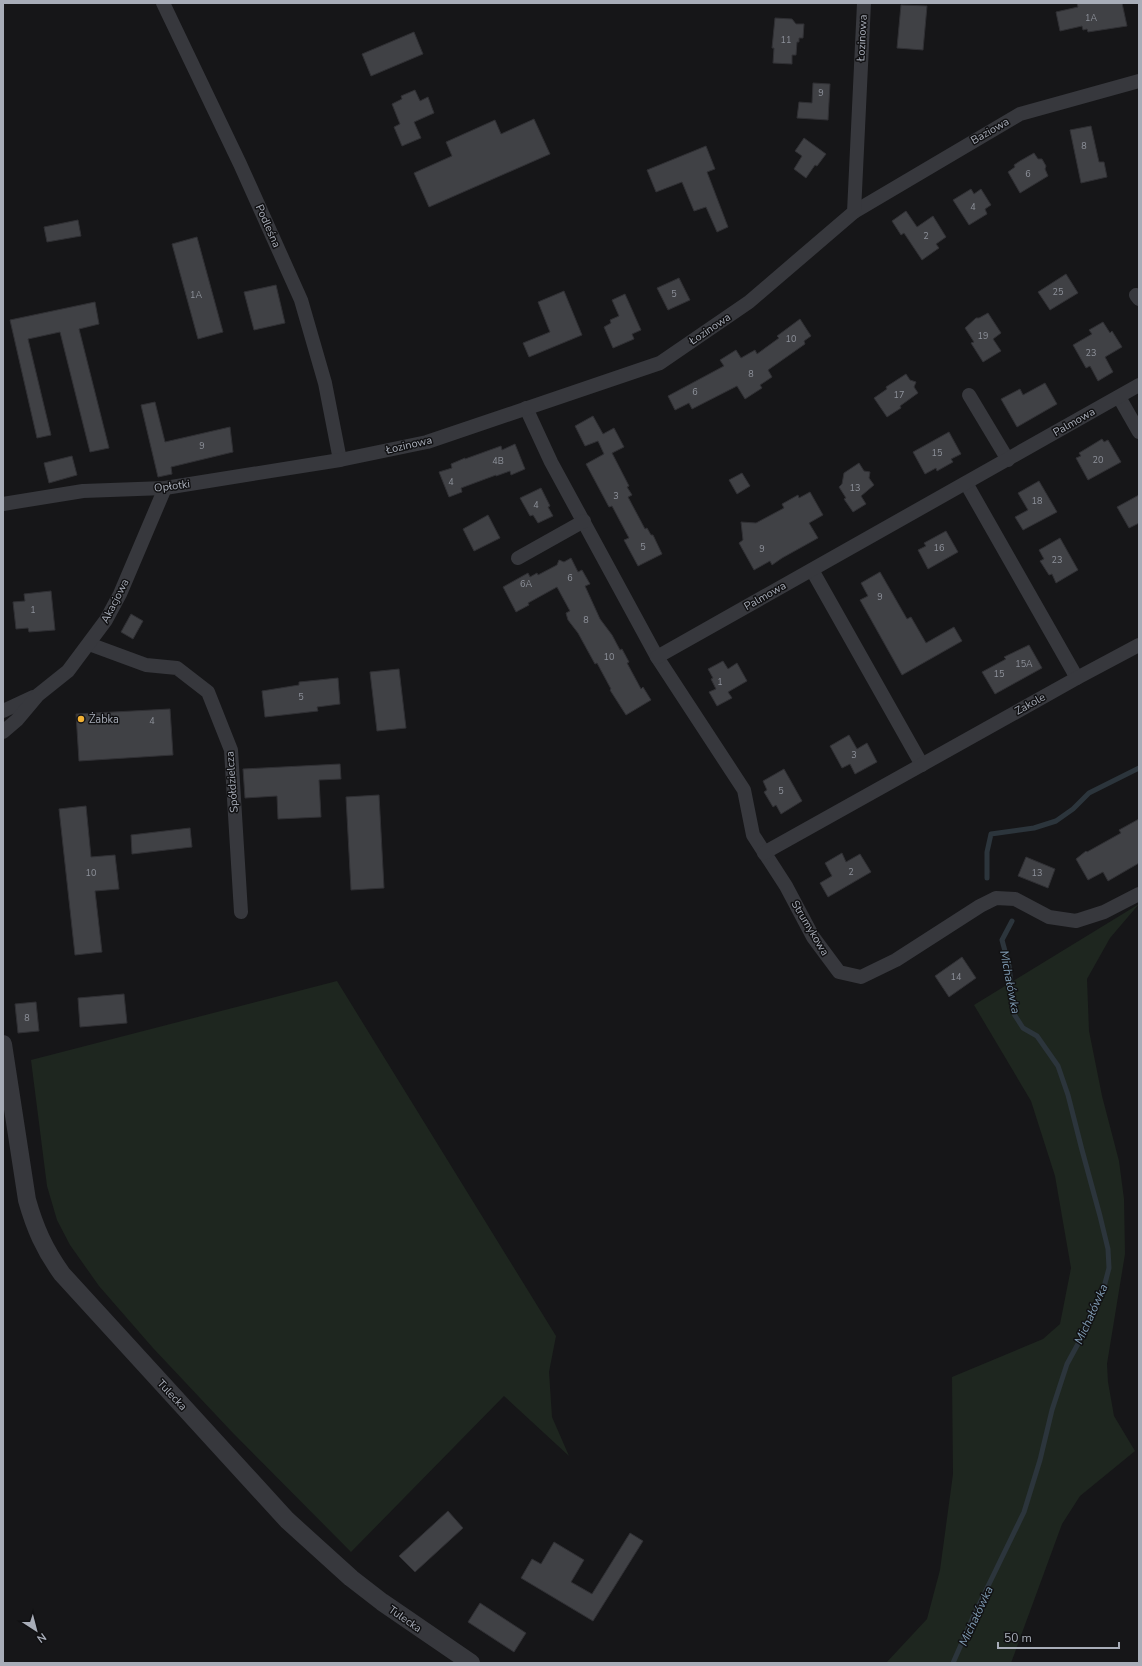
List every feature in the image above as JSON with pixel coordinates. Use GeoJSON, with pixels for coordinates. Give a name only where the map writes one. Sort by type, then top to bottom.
{"type":"FeatureCollection","features":[{"type":"Feature","properties":{"kind":"street","name":"Podleśna"},"geometry":{"type":"LineString","coordinates":[[163,3],[227,135],[301,300],[325,383],[340,460]]}},
{"type":"Feature","properties":{"kind":"street","name":"Łozinowa"},"geometry":{"type":"LineString","coordinates":[[340,460],[427,442],[660,363],[749,302],[854,212],[864,3]]}},
{"type":"Feature","properties":{"kind":"street","name":"Baziowa"},"geometry":{"type":"LineString","coordinates":[[854,212],[1020,114],[1139,81]]}},
{"type":"Feature","properties":{"kind":"street","name":"Palmowa"},"geometry":{"type":"LineString","coordinates":[[658,657],[1139,385]]}},
{"type":"Feature","properties":{"kind":"street"},"geometry":{"type":"LineString","coordinates":[[969,395],[1008,460]]}},
{"type":"Feature","properties":{"kind":"street"},"geometry":{"type":"LineString","coordinates":[[1119,397],[1139,432]]}},
{"type":"Feature","properties":{"kind":"street"},"geometry":{"type":"LineString","coordinates":[[526,408],[551,462],[658,657]]}},
{"type":"Feature","properties":{"kind":"street","name":"Opłotki"},"geometry":{"type":"LineString","coordinates":[[3,504],[83,490],[165,488],[340,460]]}},
{"type":"Feature","properties":{"kind":"street"},"geometry":{"type":"LineString","coordinates":[[966,483],[1077,678]]}},
{"type":"Feature","properties":{"kind":"street","name":"Akacjowa"},"geometry":{"type":"LineString","coordinates":[[3,732],[17,720],[38,696],[68,671],[106,620],[120,594],[165,488]]}},
{"type":"Feature","properties":{"kind":"street"},"geometry":{"type":"LineString","coordinates":[[518,558],[584,522]]}},
{"type":"Feature","properties":{"kind":"street"},"geometry":{"type":"LineString","coordinates":[[812,570],[922,765]]}},
{"type":"Feature","properties":{"kind":"street","name":"Spółdzielcza"},"geometry":{"type":"LineString","coordinates":[[89,644],[146,665],[177,668],[208,692],[231,750],[241,912]]}},
{"type":"Feature","properties":{"kind":"street","name":"Zakole"},"geometry":{"type":"LineString","coordinates":[[764,853],[1077,678],[1139,646]]}},
{"type":"Feature","properties":{"kind":"street","name":"Strumykowa"},"geometry":{"type":"LineString","coordinates":[[658,657],[744,790],[753,835],[786,886],[813,937],[839,972],[861,976],[896,960],[980,906],[996,898],[1016,899],[1049,917],[1076,921],[1104,912],[1139,894]]}},
{"type":"Feature","properties":{"kind":"street","name":"Akacjowa"},"geometry":{"type":"LineString","coordinates":[[3,711],[38,696]]}},
{"type":"Feature","properties":{"kind":"street","name":"Tulecka"},"geometry":{"type":"LineString","coordinates":[[3,1044],[27,1200],[33,1222],[42,1242],[62,1274],[287,1520],[351,1578],[382,1602],[471,1663]]}},
{"type":"Feature","properties":{"kind":"shaded area"},"geometry":{"type":"Polygon","coordinates":[[[1139,904],[1110,938],[1087,979],[1089,1031],[1102,1096],[1119,1161],[1124,1199],[1125,1254],[1107,1364],[1108,1382],[1114,1416],[1135,1451],[1080,1496],[1062,1524],[1011,1663],[886,1663],[927,1619],[940,1570],[953,1474],[952,1377],[1043,1339],[1060,1324],[1071,1268],[1055,1176],[1031,1101],[974,1005],[1139,904]]]}},
{"type":"Feature","properties":{"kind":"shaded area"},"geometry":{"type":"Polygon","coordinates":[[[337,981],[556,1336],[549,1372],[552,1417],[569,1456],[504,1396],[351,1552],[232,1432],[153,1348],[99,1286],[70,1245],[57,1220],[47,1186],[31,1060],[337,981]]]}},
{"type":"Feature","properties":{"kind":"building"},"geometry":{"type":"Polygon","coordinates":[[[1077,3],[1122,3],[1127,26],[1088,32],[1087,29],[1083,30],[1082,26],[1060,31],[1056,12],[1078,7],[1077,3]]]}},
{"type":"Feature","properties":{"kind":"building"},"geometry":{"type":"Polygon","coordinates":[[[901,5],[927,6],[923,50],[897,48],[901,5]]]}},
{"type":"Feature","properties":{"kind":"building"},"geometry":{"type":"Polygon","coordinates":[[[775,18],[792,19],[796,24],[804,24],[803,38],[799,38],[799,42],[797,42],[796,55],[792,55],[792,64],[773,63],[774,48],[772,48],[775,18]]]}},
{"type":"Feature","properties":{"kind":"building"},"geometry":{"type":"Polygon","coordinates":[[[414,32],[423,54],[371,76],[362,54],[414,32]]]}},
{"type":"Feature","properties":{"kind":"building"},"geometry":{"type":"Polygon","coordinates":[[[813,83],[830,84],[828,120],[797,118],[799,102],[812,103],[813,83]]]}},
{"type":"Feature","properties":{"kind":"building"},"geometry":{"type":"Polygon","coordinates":[[[415,90],[420,101],[428,97],[434,113],[414,122],[421,138],[402,146],[394,127],[400,124],[392,104],[402,99],[401,96],[415,90]]]}},
{"type":"Feature","properties":{"kind":"building"},"geometry":{"type":"Polygon","coordinates":[[[534,119],[550,154],[429,207],[414,173],[452,156],[446,142],[495,120],[501,134],[534,119]]]}},
{"type":"Feature","properties":{"kind":"building"},"geometry":{"type":"Polygon","coordinates":[[[1091,126],[1099,162],[1104,162],[1107,177],[1081,183],[1070,130],[1091,126]]]}},
{"type":"Feature","properties":{"kind":"building"},"geometry":{"type":"Polygon","coordinates":[[[804,138],[826,154],[817,166],[815,165],[806,178],[794,169],[802,156],[795,151],[804,138]]]}},
{"type":"Feature","properties":{"kind":"building"},"geometry":{"type":"Polygon","coordinates":[[[706,146],[715,169],[707,172],[728,227],[717,232],[706,207],[694,211],[682,182],[656,192],[647,170],[706,146]]]}},
{"type":"Feature","properties":{"kind":"building"},"geometry":{"type":"Polygon","coordinates":[[[1034,153],[1038,159],[1042,159],[1046,166],[1045,169],[1048,176],[1020,193],[1008,172],[1015,167],[1014,165],[1034,153]]]}},
{"type":"Feature","properties":{"kind":"building"},"geometry":{"type":"Polygon","coordinates":[[[971,189],[974,194],[981,189],[991,205],[985,209],[987,214],[969,225],[953,200],[971,189]]]}},
{"type":"Feature","properties":{"kind":"building"},"geometry":{"type":"Polygon","coordinates":[[[906,211],[917,227],[933,216],[946,237],[936,244],[939,248],[922,260],[904,233],[901,235],[892,221],[906,211]]]}},
{"type":"Feature","properties":{"kind":"building"},"geometry":{"type":"Polygon","coordinates":[[[78,220],[81,236],[47,242],[44,227],[78,220]]]}},
{"type":"Feature","properties":{"kind":"building"},"geometry":{"type":"Polygon","coordinates":[[[197,237],[223,332],[198,339],[172,244],[197,237]]]}},
{"type":"Feature","properties":{"kind":"building"},"geometry":{"type":"Polygon","coordinates":[[[1066,274],[1078,293],[1050,310],[1038,292],[1066,274]]]}},
{"type":"Feature","properties":{"kind":"building"},"geometry":{"type":"Polygon","coordinates":[[[679,278],[690,300],[668,310],[657,288],[679,278]]]}},
{"type":"Feature","properties":{"kind":"building"},"geometry":{"type":"Polygon","coordinates":[[[276,285],[285,323],[254,330],[244,292],[276,285]]]}},
{"type":"Feature","properties":{"kind":"building"},"geometry":{"type":"Polygon","coordinates":[[[564,291],[582,335],[529,357],[523,343],[550,332],[538,302],[564,291]]]}},
{"type":"Feature","properties":{"kind":"building"},"geometry":{"type":"Polygon","coordinates":[[[625,294],[641,330],[632,334],[634,339],[613,348],[604,327],[611,323],[610,320],[619,316],[612,300],[625,294]]]}},
{"type":"Feature","properties":{"kind":"building"},"geometry":{"type":"Polygon","coordinates":[[[95,302],[99,324],[79,329],[109,448],[90,452],[60,332],[28,339],[51,435],[37,438],[10,320],[95,302]]]}},
{"type":"Feature","properties":{"kind":"building"},"geometry":{"type":"Polygon","coordinates":[[[988,313],[1001,333],[993,339],[1001,351],[983,362],[971,343],[974,342],[965,328],[976,318],[988,313]]]}},
{"type":"Feature","properties":{"kind":"building"},"geometry":{"type":"Polygon","coordinates":[[[800,319],[811,336],[804,341],[805,344],[768,370],[772,377],[760,385],[762,388],[745,399],[737,386],[692,409],[689,403],[675,410],[668,396],[724,366],[720,360],[736,350],[741,358],[755,350],[757,354],[779,338],[777,336],[800,319]]]}},
{"type":"Feature","properties":{"kind":"building"},"geometry":{"type":"Polygon","coordinates":[[[1103,322],[1110,333],[1112,331],[1122,347],[1105,357],[1113,372],[1098,381],[1090,366],[1086,368],[1073,345],[1092,334],[1089,330],[1103,322]]]}},
{"type":"Feature","properties":{"kind":"building"},"geometry":{"type":"Polygon","coordinates":[[[906,374],[910,380],[916,382],[914,387],[918,393],[900,406],[901,408],[887,417],[874,398],[887,389],[886,387],[906,374]]]}},
{"type":"Feature","properties":{"kind":"building"},"geometry":{"type":"Polygon","coordinates":[[[1045,383],[1057,404],[1017,427],[1001,399],[1020,389],[1023,395],[1045,383]]]}},
{"type":"Feature","properties":{"kind":"building"},"geometry":{"type":"Polygon","coordinates":[[[155,402],[165,442],[230,427],[233,452],[171,467],[172,474],[158,477],[141,405],[155,402]]]}},
{"type":"Feature","properties":{"kind":"building"},"geometry":{"type":"Polygon","coordinates":[[[593,416],[603,434],[614,428],[624,447],[612,453],[629,486],[627,487],[632,495],[628,497],[645,529],[647,528],[651,535],[653,535],[662,554],[638,566],[624,540],[629,538],[612,506],[609,507],[586,464],[604,454],[598,441],[585,446],[575,426],[593,416]]]}},
{"type":"Feature","properties":{"kind":"building"},"geometry":{"type":"Polygon","coordinates":[[[949,432],[961,454],[951,459],[953,462],[937,471],[936,468],[925,474],[913,452],[949,432]]]}},
{"type":"Feature","properties":{"kind":"building"},"geometry":{"type":"Polygon","coordinates":[[[1102,439],[1104,442],[1108,440],[1121,462],[1088,480],[1076,458],[1081,456],[1079,453],[1102,439]]]}},
{"type":"Feature","properties":{"kind":"building"},"geometry":{"type":"Polygon","coordinates":[[[515,444],[525,469],[511,475],[510,471],[496,475],[461,488],[462,492],[449,497],[439,472],[452,468],[451,464],[465,458],[501,446],[502,450],[515,444]]]}},
{"type":"Feature","properties":{"kind":"building"},"geometry":{"type":"Polygon","coordinates":[[[72,456],[77,475],[49,483],[44,463],[72,456]]]}},
{"type":"Feature","properties":{"kind":"building"},"geometry":{"type":"Polygon","coordinates":[[[859,463],[864,471],[870,472],[869,478],[874,485],[861,496],[866,504],[853,512],[844,499],[846,498],[839,487],[842,484],[844,473],[859,463]]]}},
{"type":"Feature","properties":{"kind":"building"},"geometry":{"type":"Polygon","coordinates":[[[742,473],[750,486],[737,494],[729,480],[742,473]]]}},
{"type":"Feature","properties":{"kind":"building"},"geometry":{"type":"Polygon","coordinates":[[[1039,481],[1057,512],[1023,530],[1015,517],[1028,510],[1018,493],[1039,481]]]}},
{"type":"Feature","properties":{"kind":"building"},"geometry":{"type":"Polygon","coordinates":[[[541,488],[553,516],[538,523],[533,515],[530,516],[520,498],[541,488]]]}},
{"type":"Feature","properties":{"kind":"building"},"geometry":{"type":"Polygon","coordinates":[[[810,492],[823,515],[809,523],[818,538],[772,565],[770,561],[754,570],[739,543],[743,540],[741,522],[756,523],[784,508],[782,504],[798,495],[799,498],[810,492]]]}},
{"type":"Feature","properties":{"kind":"building"},"geometry":{"type":"Polygon","coordinates":[[[1139,495],[1139,523],[1129,528],[1117,507],[1139,495]]]}},
{"type":"Feature","properties":{"kind":"building"},"geometry":{"type":"Polygon","coordinates":[[[488,515],[500,538],[474,551],[463,529],[488,515]]]}},
{"type":"Feature","properties":{"kind":"building"},"geometry":{"type":"Polygon","coordinates":[[[946,531],[958,552],[928,569],[918,550],[926,546],[924,543],[946,531]]]}},
{"type":"Feature","properties":{"kind":"building"},"geometry":{"type":"Polygon","coordinates":[[[1060,538],[1078,570],[1056,583],[1052,574],[1049,575],[1040,561],[1044,559],[1039,550],[1060,538]]]}},
{"type":"Feature","properties":{"kind":"building"},"geometry":{"type":"Polygon","coordinates":[[[571,558],[578,572],[582,570],[590,584],[585,586],[600,619],[612,635],[620,650],[622,649],[629,662],[627,663],[641,689],[643,687],[651,700],[626,715],[610,690],[611,689],[597,663],[595,664],[578,633],[568,620],[566,613],[570,611],[557,587],[528,603],[529,605],[516,612],[503,587],[528,573],[530,577],[537,573],[538,575],[557,565],[559,560],[564,562],[571,558]]]}},
{"type":"Feature","properties":{"kind":"building"},"geometry":{"type":"Polygon","coordinates":[[[880,572],[907,619],[911,617],[926,643],[954,627],[962,641],[902,675],[860,600],[868,596],[861,583],[880,572]]]}},
{"type":"Feature","properties":{"kind":"building"},"geometry":{"type":"Polygon","coordinates":[[[51,591],[55,630],[29,632],[28,628],[16,629],[13,602],[25,601],[24,594],[51,591]]]}},
{"type":"Feature","properties":{"kind":"building"},"geometry":{"type":"Polygon","coordinates":[[[131,614],[143,621],[133,639],[121,632],[131,614]]]}},
{"type":"Feature","properties":{"kind":"building"},"geometry":{"type":"Polygon","coordinates":[[[1029,645],[1042,668],[995,694],[982,672],[1006,659],[1004,657],[1029,645]]]}},
{"type":"Feature","properties":{"kind":"building"},"geometry":{"type":"Polygon","coordinates":[[[723,661],[728,669],[737,663],[747,681],[728,692],[732,698],[717,706],[709,692],[716,689],[711,679],[713,678],[708,669],[723,661]]]}},
{"type":"Feature","properties":{"kind":"building"},"geometry":{"type":"Polygon","coordinates":[[[399,669],[406,728],[377,731],[370,672],[399,669]]]}},
{"type":"Feature","properties":{"kind":"building"},"geometry":{"type":"Polygon","coordinates":[[[338,678],[340,704],[317,707],[318,711],[265,717],[262,691],[299,685],[299,682],[338,678]]]}},
{"type":"Feature","properties":{"kind":"building"},"geometry":{"type":"Polygon","coordinates":[[[170,709],[173,755],[79,761],[76,714],[170,709]]]}},
{"type":"Feature","properties":{"kind":"building"},"geometry":{"type":"Polygon","coordinates":[[[849,735],[857,749],[867,743],[877,762],[855,774],[850,764],[842,768],[830,746],[849,735]]]}},
{"type":"Feature","properties":{"kind":"building"},"geometry":{"type":"Polygon","coordinates":[[[340,764],[341,779],[319,780],[321,817],[278,819],[277,796],[245,798],[243,769],[340,764]]]}},
{"type":"Feature","properties":{"kind":"building"},"geometry":{"type":"Polygon","coordinates":[[[784,769],[802,801],[781,814],[776,805],[773,807],[764,792],[767,790],[763,781],[784,769]]]}},
{"type":"Feature","properties":{"kind":"building"},"geometry":{"type":"Polygon","coordinates":[[[379,795],[384,888],[351,890],[346,797],[379,795]]]}},
{"type":"Feature","properties":{"kind":"building"},"geometry":{"type":"Polygon","coordinates":[[[86,806],[91,857],[115,855],[119,889],[95,891],[102,952],[75,955],[59,809],[86,806]]]}},
{"type":"Feature","properties":{"kind":"building"},"geometry":{"type":"Polygon","coordinates":[[[1139,819],[1139,863],[1108,881],[1103,872],[1088,880],[1076,859],[1086,851],[1087,852],[1121,833],[1119,830],[1139,819]]]}},
{"type":"Feature","properties":{"kind":"building"},"geometry":{"type":"Polygon","coordinates":[[[190,828],[192,847],[132,854],[131,835],[190,828]]]}},
{"type":"Feature","properties":{"kind":"building"},"geometry":{"type":"Polygon","coordinates":[[[842,853],[846,862],[860,854],[871,872],[828,897],[820,883],[832,876],[825,863],[842,853]]]}},
{"type":"Feature","properties":{"kind":"building"},"geometry":{"type":"Polygon","coordinates":[[[1026,857],[1055,869],[1048,888],[1018,876],[1026,857]]]}},
{"type":"Feature","properties":{"kind":"building"},"geometry":{"type":"Polygon","coordinates":[[[962,957],[976,978],[949,997],[935,976],[962,957]]]}},
{"type":"Feature","properties":{"kind":"building"},"geometry":{"type":"Polygon","coordinates":[[[124,994],[127,1023],[80,1027],[78,998],[124,994]]]}},
{"type":"Feature","properties":{"kind":"building"},"geometry":{"type":"Polygon","coordinates":[[[36,1002],[39,1031],[18,1033],[15,1004],[36,1002]]]}},
{"type":"Feature","properties":{"kind":"building"},"geometry":{"type":"Polygon","coordinates":[[[448,1511],[463,1528],[415,1572],[399,1556],[448,1511]]]}},
{"type":"Feature","properties":{"kind":"building"},"geometry":{"type":"Polygon","coordinates":[[[630,1533],[643,1541],[593,1621],[521,1578],[532,1559],[541,1564],[554,1542],[584,1560],[571,1582],[592,1594],[630,1533]]]}},
{"type":"Feature","properties":{"kind":"building"},"geometry":{"type":"Polygon","coordinates":[[[480,1603],[526,1633],[514,1652],[468,1622],[480,1603]]]}},
{"type":"Feature","properties":{"kind":"waterway","name":"Michałówka"},"geometry":{"type":"LineString","coordinates":[[987,878],[987,852],[991,834],[1034,828],[1056,821],[1073,809],[1089,793],[1139,768]]}},
{"type":"Feature","properties":{"kind":"waterway","name":"Michałówka"},"geometry":{"type":"LineString","coordinates":[[953,1663],[974,1615],[1024,1512],[1040,1460],[1052,1410],[1067,1364],[1085,1331],[1104,1287],[1109,1268],[1108,1249],[1100,1216],[1068,1095],[1058,1066],[1037,1036],[1023,1028],[1014,1014],[1009,966],[1002,940],[1012,921]]}},
{"type":"Feature","properties":{"kind":"place","name":"Żabka"},"geometry":{"type":"Point","coordinates":[81,719]}}]}
